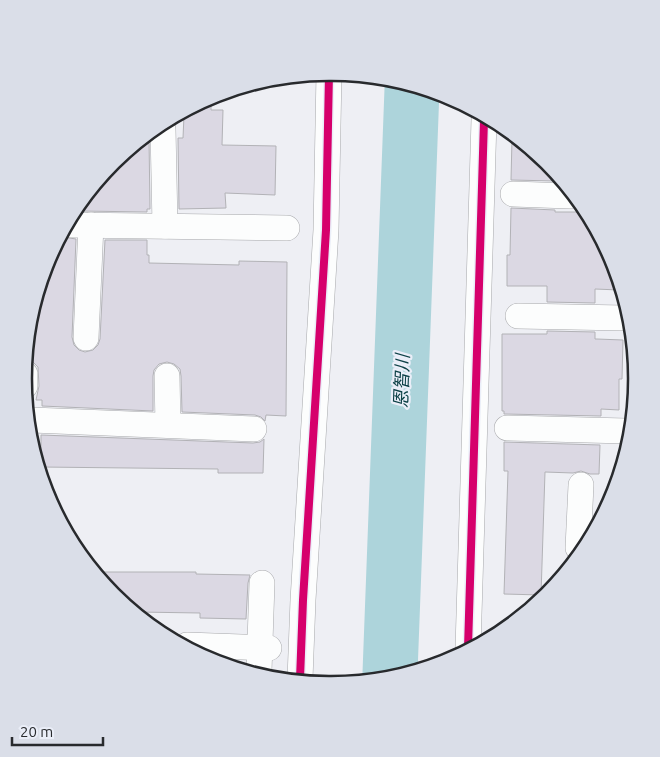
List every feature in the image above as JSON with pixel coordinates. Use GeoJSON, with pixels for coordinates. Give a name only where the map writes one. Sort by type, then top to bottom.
{"type":"FeatureCollection","features":[{"type":"Feature","properties":{"kind":"street"},"geometry":{"type":"LineString","coordinates":[[300,674],[326,230],[328,81]]}},
{"type":"Feature","properties":{"kind":"street"},"geometry":{"type":"LineString","coordinates":[[468,642],[484,124]]}},
{"type":"Feature","properties":{"kind":"street"},"geometry":{"type":"LineString","coordinates":[[163,132],[165,226]]}},
{"type":"Feature","properties":{"kind":"street"},"geometry":{"type":"LineString","coordinates":[[513,194],[565,196]]}},
{"type":"Feature","properties":{"kind":"street"},"geometry":{"type":"LineString","coordinates":[[86,338],[81,225],[287,228]]}},
{"type":"Feature","properties":{"kind":"street"},"geometry":{"type":"LineString","coordinates":[[518,316],[621,318]]}},
{"type":"Feature","properties":{"kind":"street"},"geometry":{"type":"LineString","coordinates":[[167,376],[168,425]]}},
{"type":"Feature","properties":{"kind":"street"},"geometry":{"type":"LineString","coordinates":[[35,420],[254,429]]}},
{"type":"Feature","properties":{"kind":"street"},"geometry":{"type":"LineString","coordinates":[[507,428],[623,431]]}},
{"type":"Feature","properties":{"kind":"street"},"geometry":{"type":"LineString","coordinates":[[578,542],[581,485]]}},
{"type":"Feature","properties":{"kind":"street"},"geometry":{"type":"LineString","coordinates":[[200,646],[263,655],[262,583]]}},
{"type":"Feature","properties":{"kind":"building"},"geometry":{"type":"Polygon","coordinates":[[[211,106],[211,110],[223,110],[222,145],[276,146],[275,195],[225,193],[226,208],[179,209],[178,138],[183,138],[184,120],[211,106]]]}},
{"type":"Feature","properties":{"kind":"building"},"geometry":{"type":"Polygon","coordinates":[[[149,142],[150,209],[147,209],[147,212],[84,211],[106,182],[149,142]]]}},
{"type":"Feature","properties":{"kind":"building"},"geometry":{"type":"Polygon","coordinates":[[[512,143],[553,181],[511,180],[512,143]]]}},
{"type":"Feature","properties":{"kind":"building"},"geometry":{"type":"Polygon","coordinates":[[[511,208],[576,212],[597,247],[614,290],[595,289],[595,303],[547,302],[547,286],[507,286],[507,255],[510,255],[511,208]]]}},
{"type":"Feature","properties":{"kind":"building"},"geometry":{"type":"Polygon","coordinates":[[[68,238],[76,239],[72,337],[74,345],[79,350],[85,352],[93,350],[98,345],[100,339],[105,240],[147,240],[149,263],[239,265],[239,261],[287,262],[286,416],[266,415],[265,421],[255,415],[182,412],[180,369],[174,364],[167,362],[159,364],[154,370],[153,411],[42,406],[42,400],[36,400],[39,386],[38,367],[33,362],[38,320],[48,283],[68,238]]]}},
{"type":"Feature","properties":{"kind":"building"},"geometry":{"type":"Polygon","coordinates":[[[547,331],[595,332],[595,339],[623,340],[622,379],[619,379],[619,410],[601,409],[601,416],[504,414],[504,411],[502,411],[502,334],[547,334],[547,331]]]}},
{"type":"Feature","properties":{"kind":"building"},"geometry":{"type":"Polygon","coordinates":[[[41,435],[253,443],[264,439],[263,473],[218,473],[218,469],[46,467],[41,448],[41,435]]]}},
{"type":"Feature","properties":{"kind":"building"},"geometry":{"type":"Polygon","coordinates":[[[504,442],[600,445],[599,474],[581,471],[573,473],[545,472],[541,588],[534,595],[504,594],[508,471],[504,471],[504,442]]]}},
{"type":"Feature","properties":{"kind":"building"},"geometry":{"type":"Polygon","coordinates":[[[104,572],[196,572],[196,574],[250,575],[246,619],[200,618],[200,613],[146,612],[104,572]]]}},
{"type":"Feature","properties":{"kind":"waterway","name":"恩智川"},"geometry":{"type":"LineString","coordinates":[[390,670],[412,93]]}},
{"type":"Feature","properties":{"kind":"cycle path"},"geometry":{"type":"LineString","coordinates":[[300,674],[326,230],[329,81]]}},
{"type":"Feature","properties":{"kind":"cycle path"},"geometry":{"type":"LineString","coordinates":[[468,642],[484,124]]}}]}
